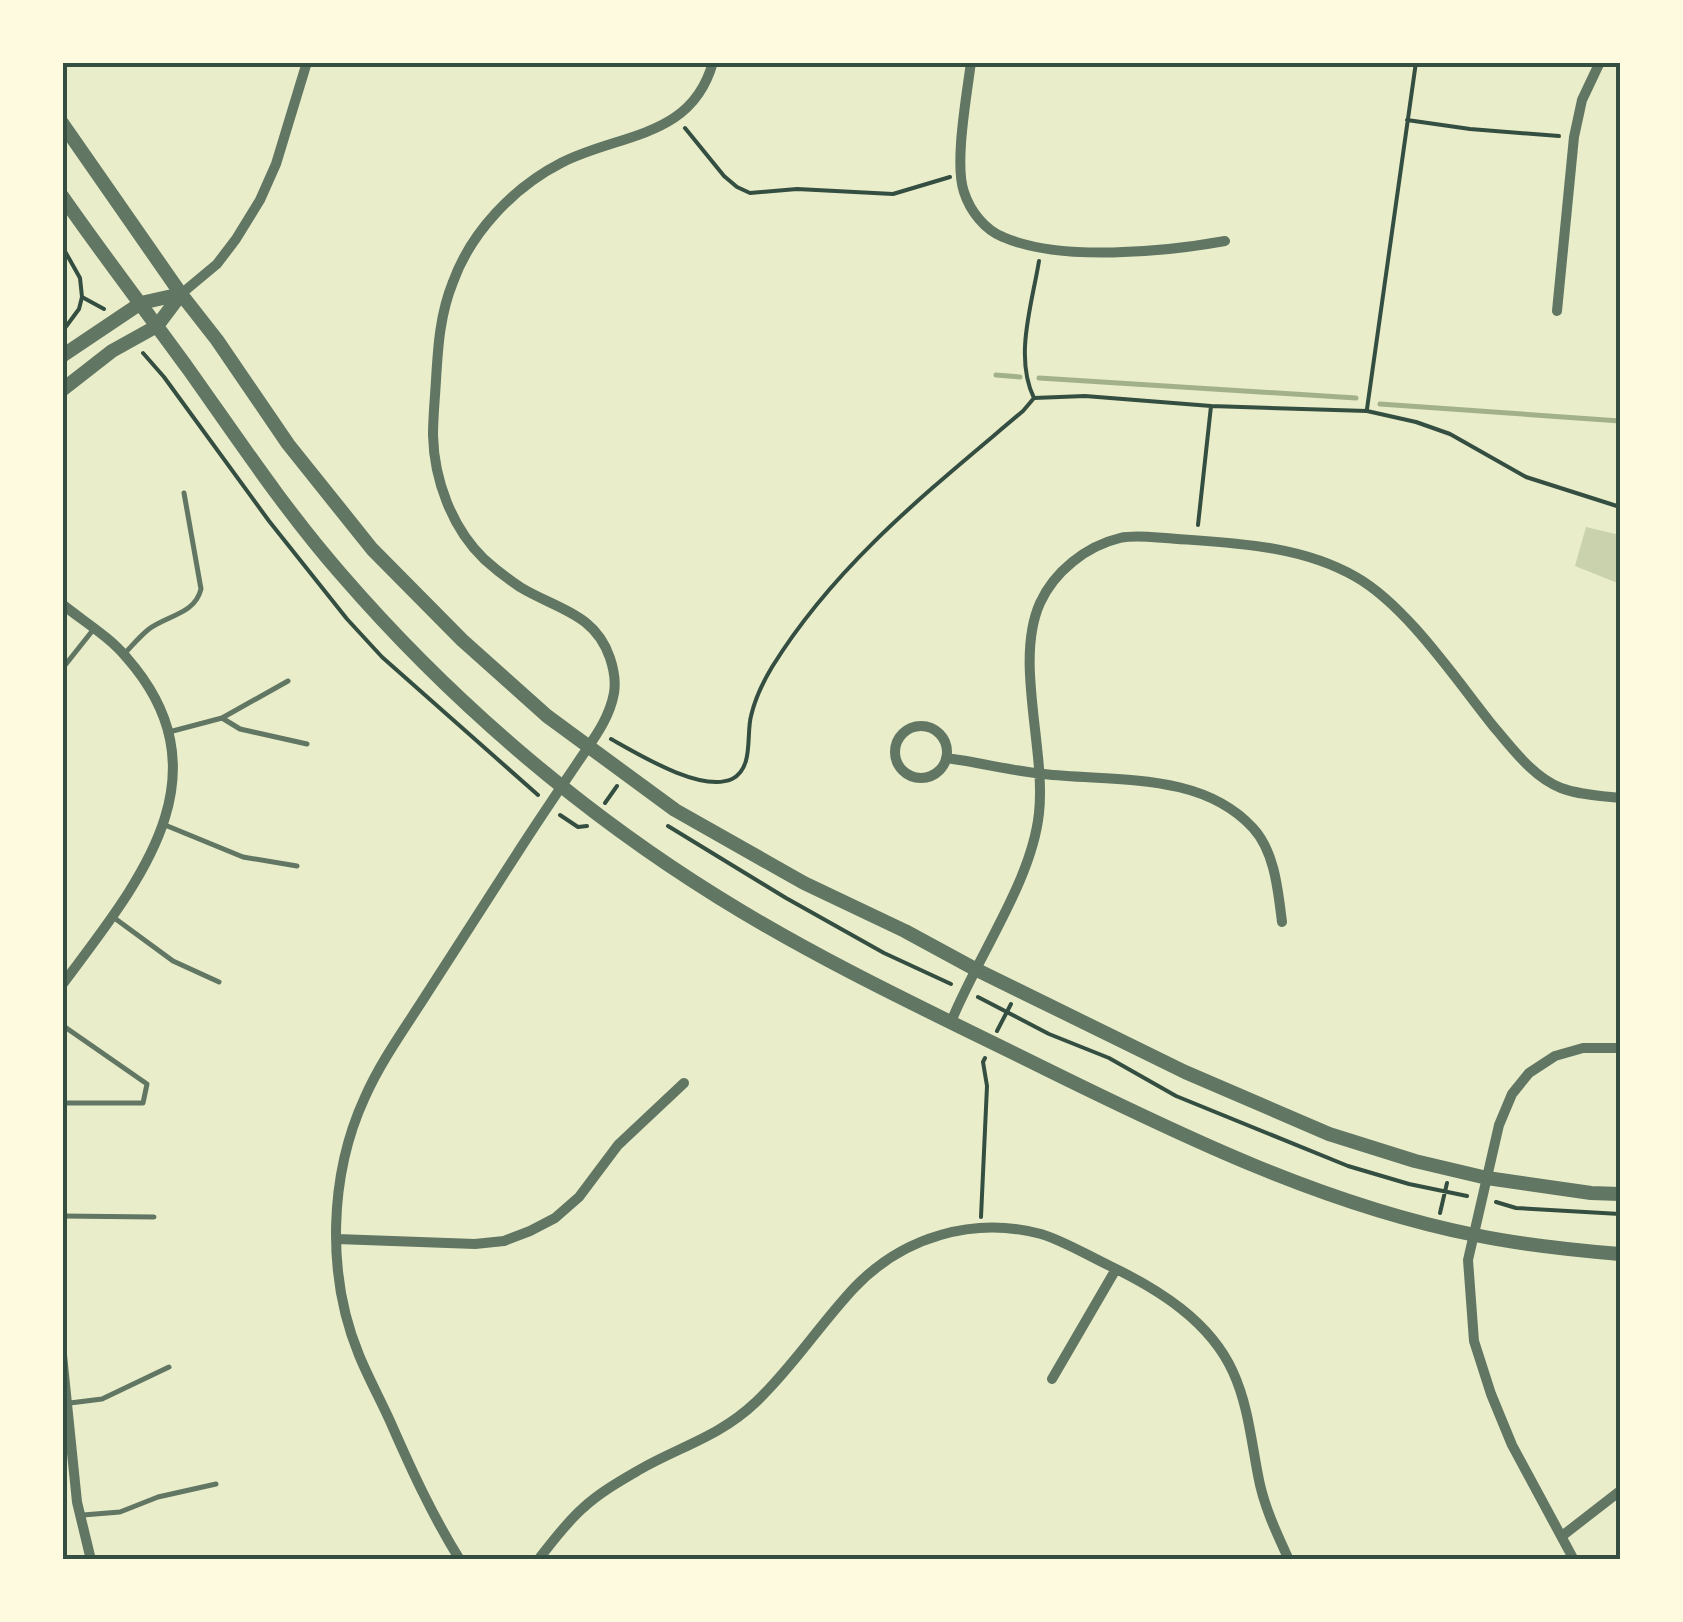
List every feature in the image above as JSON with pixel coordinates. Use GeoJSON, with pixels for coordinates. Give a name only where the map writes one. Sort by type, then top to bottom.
{"type":"FeatureCollection","features":[{"type":"Feature","properties":{"kind":"street"},"geometry":{"type":"LineString","coordinates":[[62,390],[112,351],[158,326],[182,294],[217,264],[236,239],[276,164],[307,62]]}},
{"type":"Feature","properties":{"kind":"street"},"geometry":{"type":"LineString","coordinates":[[460,1560],[433,1517],[358,1353],[340,1279],[336,1239],[338,1193],[349,1141],[365,1097],[392,1048],[598,732],[613,700],[615,684],[606,646],[592,626],[566,608],[523,588],[490,564],[452,515],[437,470],[433,437],[439,329],[454,278],[469,248],[516,193],[564,161],[655,130],[676,117],[700,92],[713,62]]}},
{"type":"Feature","properties":{"kind":"street"},"geometry":{"type":"LineString","coordinates":[[971,62],[960,174],[964,194],[984,225],[1001,236],[1067,250],[1116,252],[1224,241]]}},
{"type":"Feature","properties":{"kind":"street"},"geometry":{"type":"LineString","coordinates":[[1557,311],[1574,138],[1582,100],[1600,62]]}},
{"type":"Feature","properties":{"kind":"street"},"geometry":{"type":"LineString","coordinates":[[62,123],[288,444],[372,549],[462,640],[547,716],[674,810],[804,883],[974,968],[1185,1072],[1329,1134],[1487,1178],[1620,1194]]}},
{"type":"Feature","properties":{"kind":"street"},"geometry":{"type":"LineString","coordinates":[[62,196],[289,510],[392,630],[562,786],[717,896],[831,962],[991,1042],[1152,1121],[1274,1174],[1400,1216],[1473,1235],[1620,1254]]}},
{"type":"Feature","properties":{"kind":"street"},"geometry":{"type":"LineString","coordinates":[[62,356],[141,304],[182,294]]}},
{"type":"Feature","properties":{"kind":"street"},"geometry":{"type":"LineString","coordinates":[[951,1022],[1030,855],[1039,814],[1031,627],[1052,580],[1074,560],[1120,538],[1146,536],[1255,545],[1326,562],[1358,578],[1400,613],[1514,752],[1535,772],[1558,787],[1620,798]]}},
{"type":"Feature","properties":{"kind":"street"},"geometry":{"type":"LineString","coordinates":[[62,604],[124,654],[156,701],[169,732],[172,768],[165,825],[136,884],[62,985]]}},
{"type":"Feature","properties":{"kind":"street"},"geometry":{"type":"LineString","coordinates":[[926,726],[940,734],[946,758],[936,772],[920,778],[903,771],[895,747],[903,733],[926,726]]}},
{"type":"Feature","properties":{"kind":"street"},"geometry":{"type":"LineString","coordinates":[[946,758],[1040,774],[1160,784],[1195,791],[1215,800],[1254,830],[1267,853],[1276,880],[1282,922]]}},
{"type":"Feature","properties":{"kind":"street"},"geometry":{"type":"LineString","coordinates":[[1574,1560],[1536,1494],[1490,1394],[1474,1341],[1468,1260],[1499,1125],[1512,1094],[1528,1073],[1554,1056],[1583,1048],[1620,1048]]}},
{"type":"Feature","properties":{"kind":"street"},"geometry":{"type":"LineString","coordinates":[[336,1239],[474,1244],[504,1241],[530,1231],[555,1218],[579,1197],[618,1145],[684,1082]]}},
{"type":"Feature","properties":{"kind":"street"},"geometry":{"type":"LineString","coordinates":[[538,1560],[583,1507],[610,1487],[718,1432],[754,1404],[854,1288],[880,1264],[909,1245],[940,1234],[1006,1226],[1044,1235],[1154,1289],[1186,1311],[1210,1338],[1232,1368],[1245,1402],[1268,1512],[1289,1560]]}},
{"type":"Feature","properties":{"kind":"street"},"geometry":{"type":"LineString","coordinates":[[1052,1379],[1116,1269]]}},
{"type":"Feature","properties":{"kind":"street"},"geometry":{"type":"LineString","coordinates":[[62,1355],[66,1429],[76,1502],[91,1560]]}},
{"type":"Feature","properties":{"kind":"street"},"geometry":{"type":"LineString","coordinates":[[1562,1536],[1620,1491]]}},
{"type":"Feature","properties":{"kind":"lane"},"geometry":{"type":"LineString","coordinates":[[124,654],[149,630],[198,601],[202,589],[184,493]]}},
{"type":"Feature","properties":{"kind":"lane"},"geometry":{"type":"LineString","coordinates":[[62,669],[93,630]]}},
{"type":"Feature","properties":{"kind":"lane"},"geometry":{"type":"LineString","coordinates":[[169,732],[222,718],[288,681]]}},
{"type":"Feature","properties":{"kind":"lane"},"geometry":{"type":"LineString","coordinates":[[222,718],[240,729],[307,744]]}},
{"type":"Feature","properties":{"kind":"lane"},"geometry":{"type":"LineString","coordinates":[[165,825],[243,857],[297,866]]}},
{"type":"Feature","properties":{"kind":"lane"},"geometry":{"type":"LineString","coordinates":[[112,917],[173,962],[219,982]]}},
{"type":"Feature","properties":{"kind":"lane"},"geometry":{"type":"LineString","coordinates":[[62,1026],[147,1084],[142,1103],[62,1103]]}},
{"type":"Feature","properties":{"kind":"lane"},"geometry":{"type":"LineString","coordinates":[[62,1216],[154,1217]]}},
{"type":"Feature","properties":{"kind":"lane"},"geometry":{"type":"LineString","coordinates":[[67,1403],[102,1399],[169,1368]]}},
{"type":"Feature","properties":{"kind":"lane"},"geometry":{"type":"LineString","coordinates":[[81,1515],[120,1512],[158,1497],[216,1484]]}},
{"type":"Feature","properties":{"kind":"path"},"geometry":{"type":"LineString","coordinates":[[1367,411],[1416,62]]}},
{"type":"Feature","properties":{"kind":"path"},"geometry":{"type":"LineString","coordinates":[[676,117],[724,176],[750,192],[797,189],[893,194],[960,174]]}},
{"type":"Feature","properties":{"kind":"path"},"geometry":{"type":"LineString","coordinates":[[1407,120],[1574,138]]}},
{"type":"Feature","properties":{"kind":"path"},"geometry":{"type":"LineString","coordinates":[[1034,398],[1026,371],[1026,347],[1041,247]]}},
{"type":"Feature","properties":{"kind":"path"},"geometry":{"type":"LineString","coordinates":[[62,332],[79,309],[82,297]]}},
{"type":"Feature","properties":{"kind":"path"},"geometry":{"type":"LineString","coordinates":[[598,732],[666,769],[694,778],[722,781],[740,773],[756,699],[772,668],[820,599],[874,540],[1034,398],[1085,396],[1211,406],[1367,411],[1450,434],[1526,477],[1620,507]]}},
{"type":"Feature","properties":{"kind":"path"},"geometry":{"type":"LineString","coordinates":[[1196,540],[1211,406]]}},
{"type":"Feature","properties":{"kind":"path"},"geometry":{"type":"LineString","coordinates":[[597,813],[640,756]]}},
{"type":"Feature","properties":{"kind":"path"},"geometry":{"type":"LineString","coordinates":[[981,1227],[987,1086],[983,1062],[1007,1011]]}},
{"type":"Feature","properties":{"kind":"path"},"geometry":{"type":"LineString","coordinates":[[1437,1226],[1450,1169]]}},
{"type":"Feature","properties":{"kind":"green space"},"geometry":{"type":"Polygon","coordinates":[[[1586,527],[1620,535],[1620,584],[1575,566],[1586,527]]]}},
{"type":"Feature","properties":{"kind":"waterway"},"geometry":{"type":"LineString","coordinates":[[996,375],[1020,377]]}},
{"type":"Feature","properties":{"kind":"waterway"},"geometry":{"type":"LineString","coordinates":[[1039,378],[1356,398]]}},
{"type":"Feature","properties":{"kind":"waterway"},"geometry":{"type":"LineString","coordinates":[[1380,404],[1620,421]]}}]}
